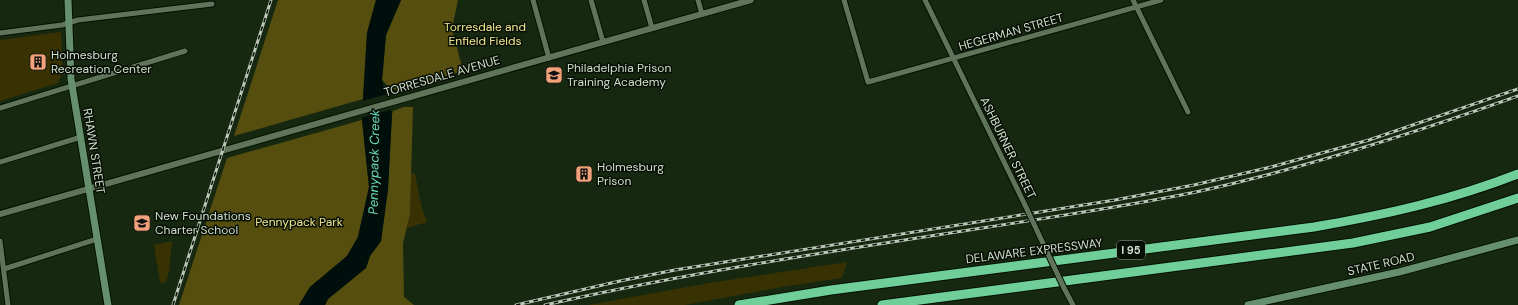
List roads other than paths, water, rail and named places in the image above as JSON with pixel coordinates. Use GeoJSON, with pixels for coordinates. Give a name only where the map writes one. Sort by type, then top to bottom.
{"type":"FeatureCollection","features":[{"type":"Feature","properties":{"kind":"highway","name":"DELAWARE EXPRESSWAY"},"geometry":{"type":"LineString","coordinates":[[739,305],[831,290],[1314,227],[1369,218],[1416,208],[1518,174]]}},
{"type":"Feature","properties":{"kind":"highway","name":"I 95"},"geometry":{"type":"LineString","coordinates":[[882,305],[1353,243],[1430,227],[1518,198]]}},
{"type":"Feature","properties":{"kind":"main road","name":"RHAWN STREET"},"geometry":{"type":"LineString","coordinates":[[68,0],[72,86],[108,305]]}},
{"type":"Feature","properties":{"kind":"main road","name":"STATE ROAD"},"geometry":{"type":"LineString","coordinates":[[1248,305],[1399,272],[1518,240]]}},
{"type":"Feature","properties":{"kind":"street"},"geometry":{"type":"LineString","coordinates":[[533,0],[549,58]]}},
{"type":"Feature","properties":{"kind":"street"},"geometry":{"type":"LineString","coordinates":[[592,0],[603,42]]}},
{"type":"Feature","properties":{"kind":"street"},"geometry":{"type":"LineString","coordinates":[[644,0],[652,28]]}},
{"type":"Feature","properties":{"kind":"street"},"geometry":{"type":"LineString","coordinates":[[698,0],[702,14]]}},
{"type":"Feature","properties":{"kind":"street","name":"TORRESDALE AVENUE"},"geometry":{"type":"LineString","coordinates":[[0,214],[362,111],[402,98],[549,58],[751,0]]}},
{"type":"Feature","properties":{"kind":"street","name":"HEGERMAN STREET"},"geometry":{"type":"LineString","coordinates":[[844,0],[868,82],[897,76],[1161,0]]}},
{"type":"Feature","properties":{"kind":"street","name":"ASHBURNER STREET"},"geometry":{"type":"LineString","coordinates":[[925,0],[1073,305]]}},
{"type":"Feature","properties":{"kind":"street"},"geometry":{"type":"LineString","coordinates":[[1133,0],[1188,112]]}},
{"type":"Feature","properties":{"kind":"street"},"geometry":{"type":"LineString","coordinates":[[0,33],[68,24],[78,20],[212,4]]}},
{"type":"Feature","properties":{"kind":"street"},"geometry":{"type":"LineString","coordinates":[[0,108],[185,51]]}},
{"type":"Feature","properties":{"kind":"street"},"geometry":{"type":"LineString","coordinates":[[0,162],[81,137]]}},
{"type":"Feature","properties":{"kind":"street"},"geometry":{"type":"LineString","coordinates":[[4,269],[97,239]]}},
{"type":"Feature","properties":{"kind":"street"},"geometry":{"type":"LineString","coordinates":[[0,241],[8,305]]}},
{"type":"Feature","properties":{"kind":"water","name":"Pennypack Creek"},"geometry":{"type":"Polygon","coordinates":[[[376,0],[401,0],[386,35],[382,80],[392,114],[388,189],[381,241],[370,256],[366,268],[328,299],[325,305],[299,305],[310,287],[347,256],[358,237],[369,187],[362,120],[367,33],[376,0]]]}},
{"type":"Feature","properties":{"kind":"railway"},"geometry":{"type":"LineString","coordinates":[[173,305],[271,0]]}},
{"type":"Feature","properties":{"kind":"railway"},"geometry":{"type":"LineString","coordinates":[[516,305],[675,270],[1115,200],[1194,185],[1271,167],[1369,140],[1518,89]]}},
{"type":"Feature","properties":{"kind":"railway"},"geometry":{"type":"LineString","coordinates":[[545,305],[710,272],[1093,211],[1196,192],[1278,172],[1399,137],[1518,96]]}},
{"type":"Feature","properties":{"kind":"place","name":"Holmesburg Recreation Center"},"geometry":{"type":"Point","coordinates":[38,62]}},
{"type":"Feature","properties":{"kind":"place","name":"Philadelphia Prison Training Academy"},"geometry":{"type":"Point","coordinates":[554,75]}},
{"type":"Feature","properties":{"kind":"place","name":"Holmesburg Prison"},"geometry":{"type":"Point","coordinates":[584,174]}},
{"type":"Feature","properties":{"kind":"place","name":"New Foundations Charter School"},"geometry":{"type":"Point","coordinates":[142,223]}},
{"type":"Feature","properties":{"kind":"park label","name":"Torresdale and Enfield Fields"},"geometry":{"type":"Point","coordinates":[485,34]}},
{"type":"Feature","properties":{"kind":"park label","name":"Pennypack Park"},"geometry":{"type":"Point","coordinates":[299,222]}}]}
